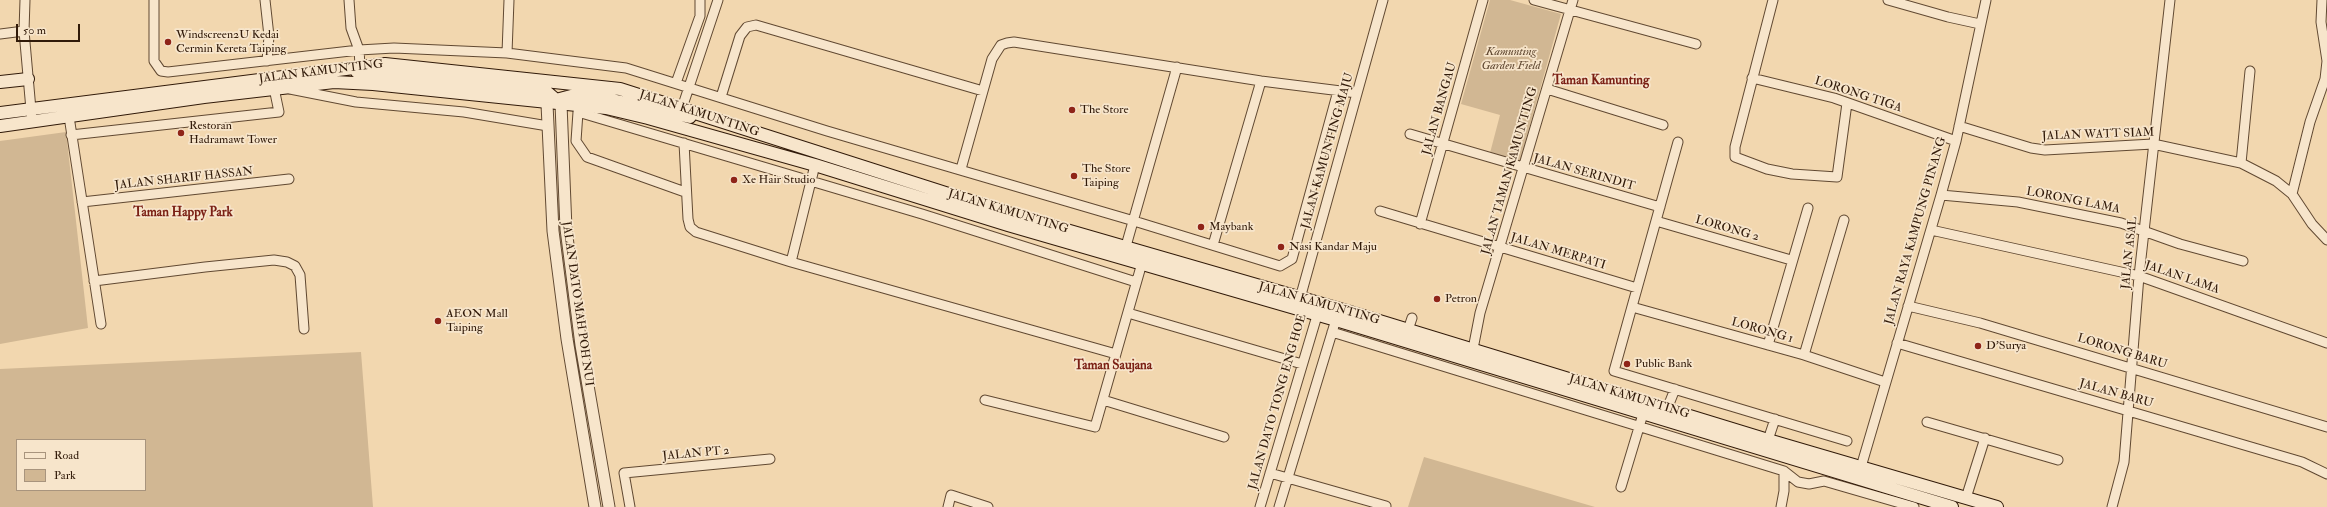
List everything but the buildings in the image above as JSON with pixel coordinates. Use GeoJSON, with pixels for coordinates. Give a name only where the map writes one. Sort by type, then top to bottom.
{"type":"FeatureCollection","features":[{"type":"Feature","properties":{"kind":"main road","name":"JALAN KAMUNTING"},"geometry":{"type":"LineString","coordinates":[[0,126],[32,121],[69,111],[360,66],[406,65],[547,83],[605,86],[641,95],[702,116],[1011,214],[1126,246],[1298,304]]}},
{"type":"Feature","properties":{"kind":"main road"},"geometry":{"type":"LineString","coordinates":[[334,70],[492,85],[548,93],[554,102],[575,95],[603,98],[685,117],[702,116]]}},
{"type":"Feature","properties":{"kind":"main road"},"geometry":{"type":"LineString","coordinates":[[0,82],[28,79]]}},
{"type":"Feature","properties":{"kind":"main road","name":"JALAN KAMUNTING"},"geometry":{"type":"LineString","coordinates":[[0,113],[31,109],[69,111],[334,82],[373,84],[606,108],[648,118],[816,165],[1008,225],[1142,263],[1318,309],[1643,414],[1952,507]]}},
{"type":"Feature","properties":{"kind":"main road","name":"JALAN KAMUNTING"},"geometry":{"type":"LineString","coordinates":[[1337,315],[1408,330],[1768,440],[1997,507]]}},
{"type":"Feature","properties":{"kind":"street"},"geometry":{"type":"LineString","coordinates":[[25,0],[24,31],[32,121]]}},
{"type":"Feature","properties":{"kind":"street"},"geometry":{"type":"LineString","coordinates":[[154,0],[154,61],[161,71],[268,61],[359,50],[394,48],[507,54],[626,68],[1280,266],[1292,259],[1338,91]]}},
{"type":"Feature","properties":{"kind":"street"},"geometry":{"type":"LineString","coordinates":[[265,0],[269,36],[268,61]]}},
{"type":"Feature","properties":{"kind":"street"},"geometry":{"type":"LineString","coordinates":[[349,0],[351,28],[359,50],[360,66]]}},
{"type":"Feature","properties":{"kind":"street"},"geometry":{"type":"LineString","coordinates":[[507,54],[509,0]]}},
{"type":"Feature","properties":{"kind":"street"},"geometry":{"type":"LineString","coordinates":[[676,83],[700,16],[700,0]]}},
{"type":"Feature","properties":{"kind":"street"},"geometry":{"type":"LineString","coordinates":[[682,108],[718,0]]}},
{"type":"Feature","properties":{"kind":"street","name":"JALAN KAMUNTING MAJU"},"geometry":{"type":"LineString","coordinates":[[1298,304],[1383,0]]}},
{"type":"Feature","properties":{"kind":"street","name":"JALAN BANGAU"},"geometry":{"type":"LineString","coordinates":[[1420,224],[1483,0]]}},
{"type":"Feature","properties":{"kind":"street"},"geometry":{"type":"LineString","coordinates":[[1534,0],[1572,5],[1696,44]]}},
{"type":"Feature","properties":{"kind":"street"},"geometry":{"type":"LineString","coordinates":[[1773,0],[1735,147],[1735,156],[1768,169],[1792,174],[1837,177],[1847,102]]}},
{"type":"Feature","properties":{"kind":"street"},"geometry":{"type":"LineString","coordinates":[[1888,0],[1948,17],[1980,24]]}},
{"type":"Feature","properties":{"kind":"street","name":"JALAN RAYA KAMPUNG PINANG"},"geometry":{"type":"LineString","coordinates":[[1861,467],[1885,382],[1942,195],[1956,141],[1986,0]]}},
{"type":"Feature","properties":{"kind":"street","name":"JALAN ASAL"},"geometry":{"type":"LineString","coordinates":[[2112,507],[2124,462],[2130,367],[2139,276],[2170,0]]}},
{"type":"Feature","properties":{"kind":"street"},"geometry":{"type":"LineString","coordinates":[[2292,194],[2310,122],[2325,79],[2327,61],[2321,22],[2322,0]]}},
{"type":"Feature","properties":{"kind":"street","name":"JALAN TAMAN KAMUNTING"},"geometry":{"type":"LineString","coordinates":[[1473,349],[1480,313],[1501,247],[1546,89],[1572,5]]}},
{"type":"Feature","properties":{"kind":"street"},"geometry":{"type":"LineString","coordinates":[[721,97],[740,36],[747,27],[756,25],[983,91]]}},
{"type":"Feature","properties":{"kind":"street"},"geometry":{"type":"LineString","coordinates":[[0,34],[24,31]]}},
{"type":"Feature","properties":{"kind":"street"},"geometry":{"type":"LineString","coordinates":[[961,169],[992,59],[1001,45],[1007,43],[1014,42],[1261,81],[1357,93]]}},
{"type":"Feature","properties":{"kind":"street"},"geometry":{"type":"LineString","coordinates":[[1126,246],[1177,67]]}},
{"type":"Feature","properties":{"kind":"street"},"geometry":{"type":"LineString","coordinates":[[2241,163],[2250,71]]}},
{"type":"Feature","properties":{"kind":"street","name":"LORONG TIGA"},"geometry":{"type":"LineString","coordinates":[[1752,78],[1847,102],[1956,141]]}},
{"type":"Feature","properties":{"kind":"street"},"geometry":{"type":"LineString","coordinates":[[1213,245],[1261,81]]}},
{"type":"Feature","properties":{"kind":"street"},"geometry":{"type":"LineString","coordinates":[[71,136],[279,112],[278,88],[356,102],[464,112],[548,126]]}},
{"type":"Feature","properties":{"kind":"street"},"geometry":{"type":"LineString","coordinates":[[1546,89],[1663,124]]}},
{"type":"Feature","properties":{"kind":"street","name":"JALAN DATO MAH POH NUI"},"geometry":{"type":"LineString","coordinates":[[554,102],[548,126],[553,231],[567,339],[595,507]]}},
{"type":"Feature","properties":{"kind":"street","name":"JALAN DATO MAH POH NUI"},"geometry":{"type":"LineString","coordinates":[[554,102],[567,237],[581,345],[609,507]]}},
{"type":"Feature","properties":{"kind":"street"},"geometry":{"type":"LineString","coordinates":[[69,111],[71,136],[101,324]]}},
{"type":"Feature","properties":{"kind":"street"},"geometry":{"type":"LineString","coordinates":[[685,192],[587,157],[576,141],[578,112],[811,181],[1136,282]]}},
{"type":"Feature","properties":{"kind":"street","name":"JALAN WATT SIAM"},"geometry":{"type":"LineString","coordinates":[[1959,126],[2031,148],[2045,150],[2153,144],[2241,163],[2276,181],[2292,194],[2312,224],[2327,240]]}},
{"type":"Feature","properties":{"kind":"street","name":"JALAN SERINDIT"},"geometry":{"type":"LineString","coordinates":[[1410,134],[1524,169],[1660,207]]}},
{"type":"Feature","properties":{"kind":"street"},"geometry":{"type":"LineString","coordinates":[[1678,142],[1614,371],[1846,441]]}},
{"type":"Feature","properties":{"kind":"street"},"geometry":{"type":"LineString","coordinates":[[684,143],[685,192],[688,219],[690,227],[696,232],[791,262],[1116,354]]}},
{"type":"Feature","properties":{"kind":"street"},"geometry":{"type":"LineString","coordinates":[[791,262],[816,165]]}},
{"type":"Feature","properties":{"kind":"street","name":"JALAN SHARIF HASSAN"},"geometry":{"type":"LineString","coordinates":[[82,202],[288,179]]}},
{"type":"Feature","properties":{"kind":"street","name":"LORONG LAMA"},"geometry":{"type":"LineString","coordinates":[[1942,195],[2018,202],[2121,223],[2180,244],[2243,261]]}},
{"type":"Feature","properties":{"kind":"street"},"geometry":{"type":"LineString","coordinates":[[1768,345],[1808,208]]}},
{"type":"Feature","properties":{"kind":"street","name":"JALAN MERPATI"},"geometry":{"type":"LineString","coordinates":[[1380,211],[1637,288]]}},
{"type":"Feature","properties":{"kind":"street"},"geometry":{"type":"LineString","coordinates":[[1804,355],[1844,220]]}},
{"type":"Feature","properties":{"kind":"street","name":"LORONG 2"},"geometry":{"type":"LineString","coordinates":[[1656,221],[1792,260]]}},
{"type":"Feature","properties":{"kind":"street","name":"JALAN LAMA"},"geometry":{"type":"LineString","coordinates":[[1931,230],[2139,276],[2327,343]]}},
{"type":"Feature","properties":{"kind":"street"},"geometry":{"type":"LineString","coordinates":[[94,281],[274,260],[287,262],[295,266],[300,275],[304,329]]}},
{"type":"Feature","properties":{"kind":"street"},"geometry":{"type":"LineString","coordinates":[[985,400],[1095,427],[1142,263]]}},
{"type":"Feature","properties":{"kind":"street","name":"LORONG BARU"},"geometry":{"type":"LineString","coordinates":[[1908,306],[1980,323],[2327,427]]}},
{"type":"Feature","properties":{"kind":"street","name":"LORONG 1"},"geometry":{"type":"LineString","coordinates":[[1632,307],[1804,355],[1885,382]]}},
{"type":"Feature","properties":{"kind":"street","name":"JALAN DATO TONG ENG HOE"},"geometry":{"type":"LineString","coordinates":[[1260,507],[1318,309]]}},
{"type":"Feature","properties":{"kind":"street"},"geometry":{"type":"LineString","coordinates":[[1128,313],[1302,364]]}},
{"type":"Feature","properties":{"kind":"street"},"geometry":{"type":"LineString","coordinates":[[1279,507],[1337,315]]}},
{"type":"Feature","properties":{"kind":"street"},"geometry":{"type":"LineString","coordinates":[[1408,330],[1412,318]]}},
{"type":"Feature","properties":{"kind":"street"},"geometry":{"type":"LineString","coordinates":[[1332,332],[1784,471],[1798,482],[1809,484],[1819,481],[1914,507]]}},
{"type":"Feature","properties":{"kind":"street","name":"JALAN BARU"},"geometry":{"type":"LineString","coordinates":[[1897,343],[2302,462],[2327,474]]}},
{"type":"Feature","properties":{"kind":"street"},"geometry":{"type":"LineString","coordinates":[[1668,409],[1675,389]]}},
{"type":"Feature","properties":{"kind":"street"},"geometry":{"type":"LineString","coordinates":[[1103,400],[1224,437]]}},
{"type":"Feature","properties":{"kind":"street"},"geometry":{"type":"LineString","coordinates":[[1621,487],[1643,414]]}},
{"type":"Feature","properties":{"kind":"street"},"geometry":{"type":"LineString","coordinates":[[1768,440],[1774,419]]}},
{"type":"Feature","properties":{"kind":"street"},"geometry":{"type":"LineString","coordinates":[[1927,422],[2058,460]]}},
{"type":"Feature","properties":{"kind":"street"},"geometry":{"type":"LineString","coordinates":[[1966,498],[1985,438]]}},
{"type":"Feature","properties":{"kind":"street","name":"JALAN PT 2"},"geometry":{"type":"LineString","coordinates":[[630,507],[624,473],[770,459]]}},
{"type":"Feature","properties":{"kind":"street"},"geometry":{"type":"LineString","coordinates":[[1818,467],[1819,481]]}},
{"type":"Feature","properties":{"kind":"street"},"geometry":{"type":"LineString","coordinates":[[1781,507],[1784,491],[1784,471]]}},
{"type":"Feature","properties":{"kind":"street"},"geometry":{"type":"LineString","coordinates":[[1270,473],[1362,503],[1386,506]]}},
{"type":"Feature","properties":{"kind":"street"},"geometry":{"type":"LineString","coordinates":[[948,507],[951,495],[988,507]]}},
{"type":"Feature","properties":{"kind":"green space","name":"Kamunting Garden Field"},"geometry":{"type":"Polygon","coordinates":[[[1490,0],[1510,0],[1561,14],[1520,161],[1490,153],[1500,115],[1461,104],[1490,0]]]}},
{"type":"Feature","properties":{"kind":"green space"},"geometry":{"type":"Polygon","coordinates":[[[66,132],[88,328],[0,344],[0,141],[66,132]]]}},
{"type":"Feature","properties":{"kind":"green space"},"geometry":{"type":"Polygon","coordinates":[[[361,352],[373,507],[0,507],[0,369],[361,352]]]}},
{"type":"Feature","properties":{"kind":"green space"},"geometry":{"type":"Polygon","coordinates":[[[1424,457],[1595,507],[1408,507],[1424,457]]]}},
{"type":"Feature","properties":{"kind":"place","name":"Windscreen2U Kedai Cermin Kereta Taiping"},"geometry":{"type":"Point","coordinates":[168,42]}},
{"type":"Feature","properties":{"kind":"place","name":"The Store"},"geometry":{"type":"Point","coordinates":[1072,110]}},
{"type":"Feature","properties":{"kind":"place","name":"Restoran Hadramawt Tower"},"geometry":{"type":"Point","coordinates":[181,133]}},
{"type":"Feature","properties":{"kind":"place","name":"The Store Taiping"},"geometry":{"type":"Point","coordinates":[1074,176]}},
{"type":"Feature","properties":{"kind":"place","name":"Xe Hair Studio"},"geometry":{"type":"Point","coordinates":[734,180]}},
{"type":"Feature","properties":{"kind":"place","name":"Maybank"},"geometry":{"type":"Point","coordinates":[1201,227]}},
{"type":"Feature","properties":{"kind":"place","name":"Nasi Kandar Maju"},"geometry":{"type":"Point","coordinates":[1281,247]}},
{"type":"Feature","properties":{"kind":"place","name":"Petron"},"geometry":{"type":"Point","coordinates":[1437,299]}},
{"type":"Feature","properties":{"kind":"place","name":"AEON Mall Taiping"},"geometry":{"type":"Point","coordinates":[438,321]}},
{"type":"Feature","properties":{"kind":"place","name":"D'Surya"},"geometry":{"type":"Point","coordinates":[1978,346]}},
{"type":"Feature","properties":{"kind":"place","name":"Public Bank"},"geometry":{"type":"Point","coordinates":[1627,364]}},
{"type":"Feature","properties":{"kind":"district","name":"Taman Kamunting"},"geometry":{"type":"Point","coordinates":[1601,81]}},
{"type":"Feature","properties":{"kind":"district","name":"Taman Happy Park"},"geometry":{"type":"Point","coordinates":[183,213]}},
{"type":"Feature","properties":{"kind":"district","name":"Taman Saujana"},"geometry":{"type":"Point","coordinates":[1113,366]}}]}
